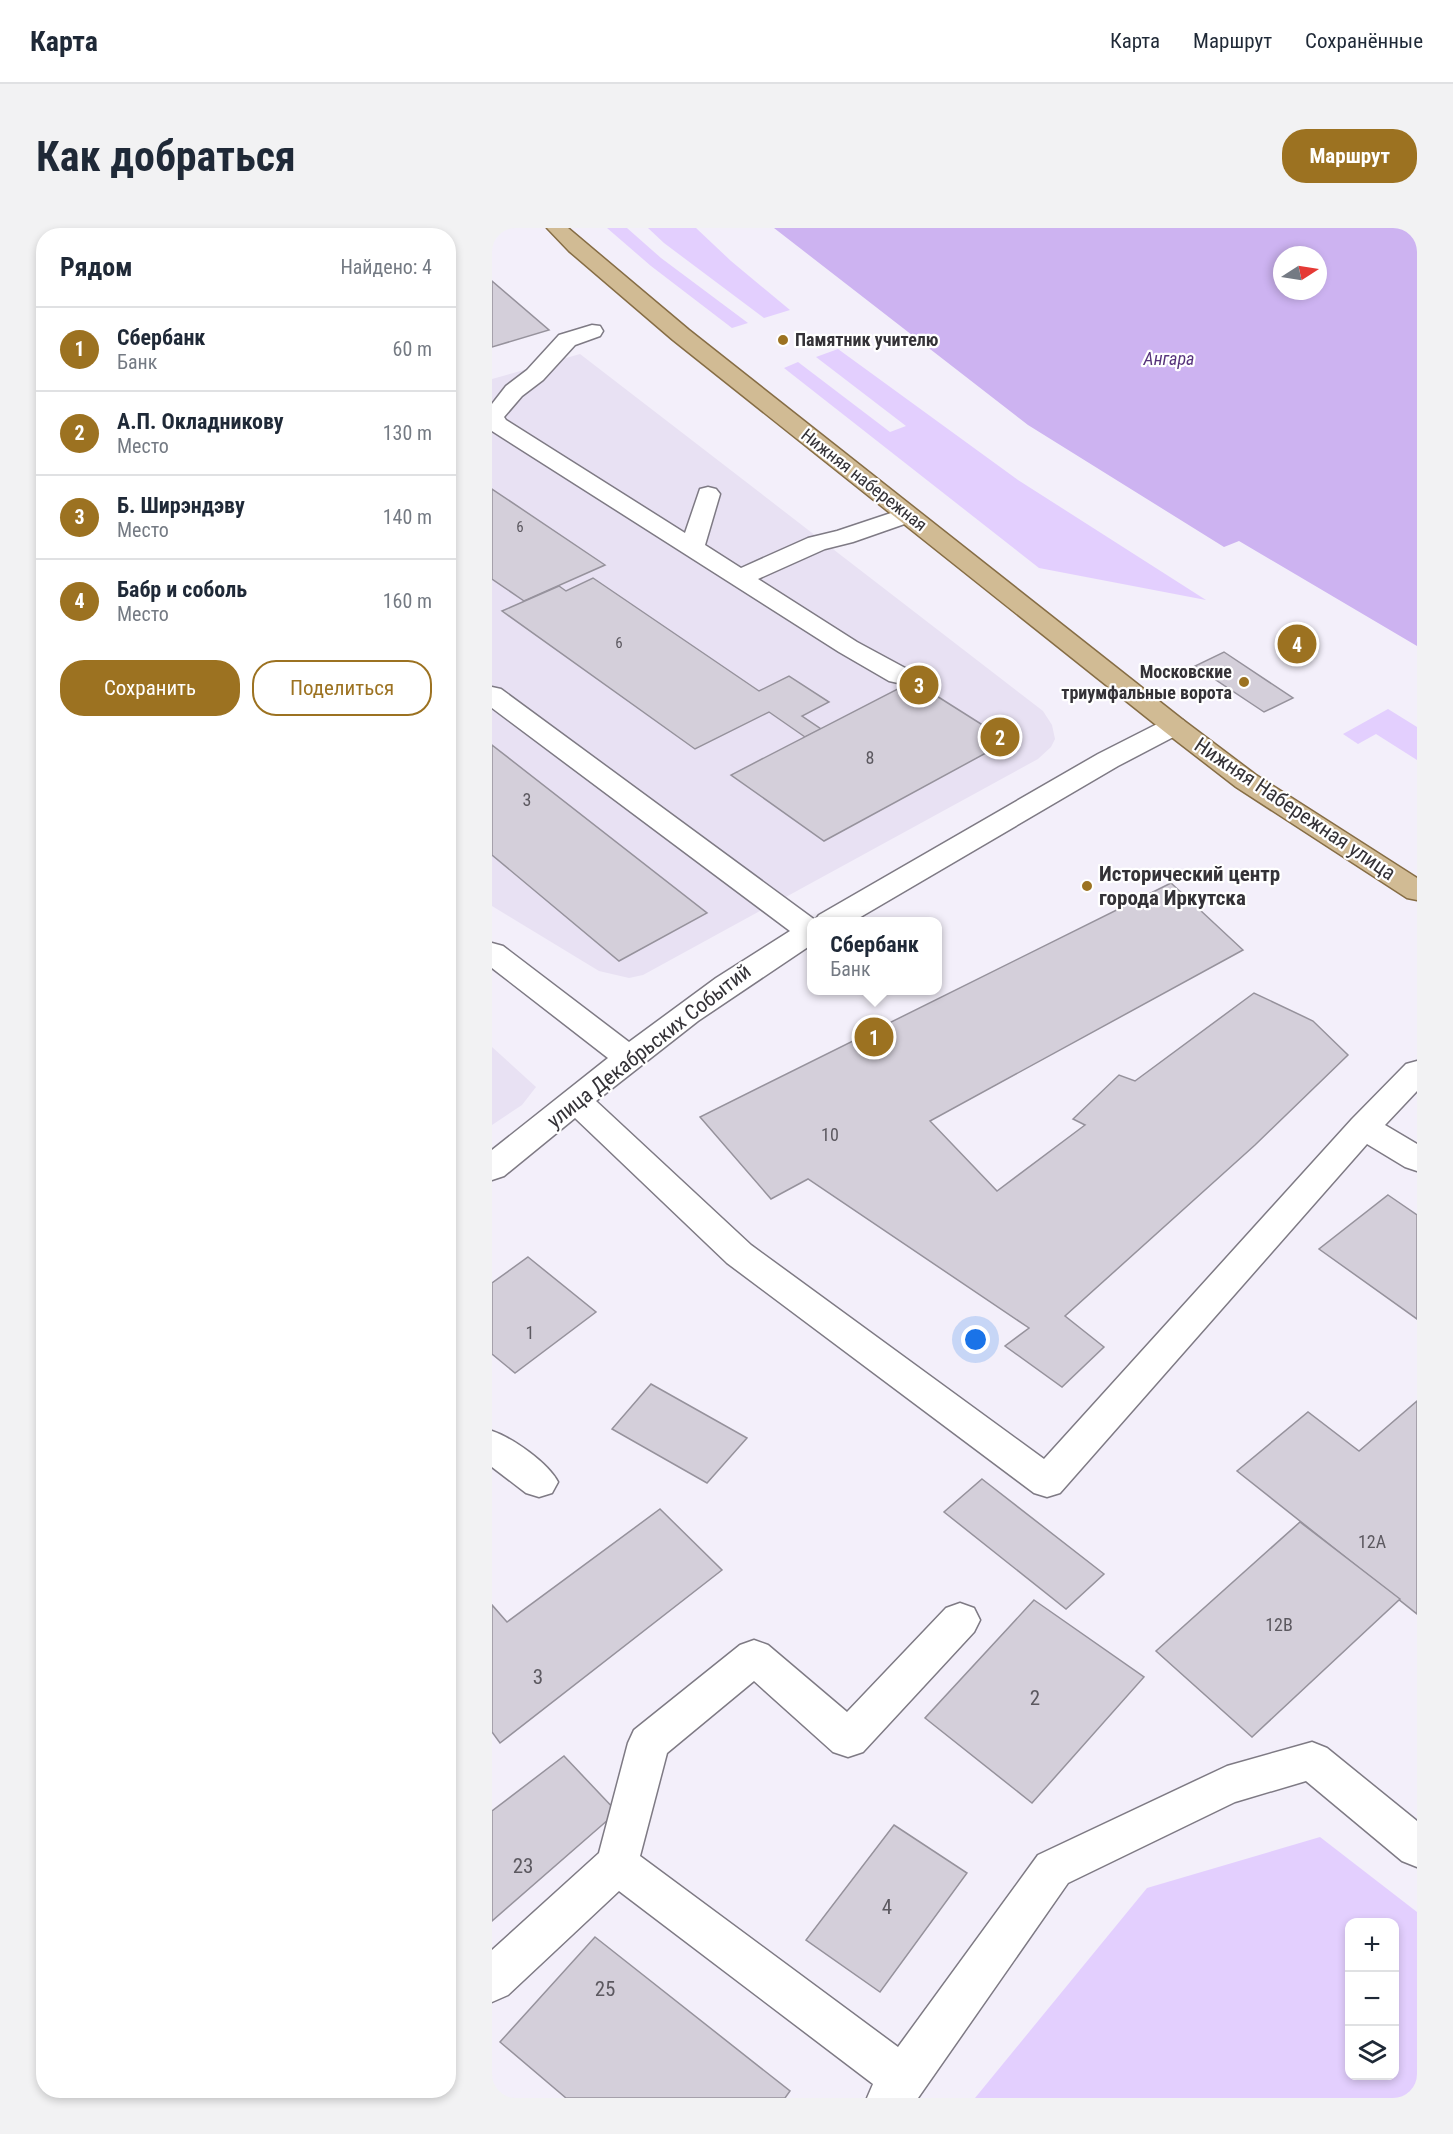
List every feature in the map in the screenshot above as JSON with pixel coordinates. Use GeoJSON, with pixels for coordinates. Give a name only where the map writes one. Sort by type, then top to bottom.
{"type":"FeatureCollection","features":[{"type":"Feature","properties":{"kind":"main road","name":"Нижняя набережная"},"geometry":{"type":"LineString","coordinates":[[557,228],[576,247],[681,335],[1174,726]]}},
{"type":"Feature","properties":{"kind":"main road","name":"Нижняя Набережная улица"},"geometry":{"type":"LineString","coordinates":[[1174,726],[1246,781],[1417,891]]}},
{"type":"Feature","properties":{"kind":"street"},"geometry":{"type":"LineString","coordinates":[[592,331],[567,340],[535,375],[514,391],[493,417],[497,424],[848,647],[898,675]]}},
{"type":"Feature","properties":{"kind":"street"},"geometry":{"type":"LineString","coordinates":[[692,548],[708,494]]}},
{"type":"Feature","properties":{"kind":"street"},"geometry":{"type":"LineString","coordinates":[[740,578],[817,543],[844,537],[908,515]]}},
{"type":"Feature","properties":{"kind":"street"},"geometry":{"type":"LineString","coordinates":[[492,695],[807,929]]}},
{"type":"Feature","properties":{"kind":"street"},"geometry":{"type":"LineString","coordinates":[[836,917],[1108,760],[1174,726]]}},
{"type":"Feature","properties":{"kind":"street","name":"улица Декабрьских Событий"},"geometry":{"type":"LineString","coordinates":[[492,1168],[627,1058],[759,962],[807,934]]}},
{"type":"Feature","properties":{"kind":"street"},"geometry":{"type":"LineString","coordinates":[[492,953],[627,1058]]}},
{"type":"Feature","properties":{"kind":"street"},"geometry":{"type":"LineString","coordinates":[[576,1101],[739,1254],[1047,1482],[1363,1126],[1417,1072]]}},
{"type":"Feature","properties":{"kind":"street"},"geometry":{"type":"LineString","coordinates":[[1363,1126],[1417,1159]]}},
{"type":"Feature","properties":{"kind":"street"},"geometry":{"type":"LineString","coordinates":[[492,1446],[539,1482]]}},
{"type":"Feature","properties":{"kind":"street"},"geometry":{"type":"LineString","coordinates":[[492,1980],[617,1864],[649,1743],[754,1657],[848,1739],[960,1620]]}},
{"type":"Feature","properties":{"kind":"street"},"geometry":{"type":"LineString","coordinates":[[617,1864],[897,2089],[1053,1869],[1227,1785],[1312,1761],[1417,1847]]}},
{"type":"Feature","properties":{"kind":"shaded area"},"geometry":{"type":"Polygon","coordinates":[[[607,228],[627,228],[661,258],[748,323],[732,328],[651,266],[607,228]]]}},
{"type":"Feature","properties":{"kind":"shaded area"},"geometry":{"type":"Polygon","coordinates":[[[648,228],[696,228],[731,261],[790,310],[764,318],[664,243],[648,228]]]}},
{"type":"Feature","properties":{"kind":"shaded area"},"geometry":{"type":"Polygon","coordinates":[[[838,349],[1018,480],[1206,600],[1039,568],[784,368],[798,362],[890,432],[906,426],[816,357],[838,349]]]}},
{"type":"Feature","properties":{"kind":"shaded area"},"geometry":{"type":"Polygon","coordinates":[[[580,354],[1043,711],[1052,725],[1055,739],[1051,747],[1038,759],[643,975],[629,978],[599,971],[492,906],[492,379],[580,354]]]}},
{"type":"Feature","properties":{"kind":"shaded area"},"geometry":{"type":"Polygon","coordinates":[[[1388,709],[1417,727],[1417,760],[1376,734],[1358,744],[1343,734],[1388,709]]]}},
{"type":"Feature","properties":{"kind":"shaded area"},"geometry":{"type":"Polygon","coordinates":[[[492,1047],[536,1087],[522,1105],[492,1125],[492,1047]]]}},
{"type":"Feature","properties":{"kind":"shaded area"},"geometry":{"type":"Polygon","coordinates":[[[1320,1837],[1417,1912],[1417,2098],[975,2098],[1147,1888],[1320,1837]]]}},
{"type":"Feature","properties":{"kind":"water","name":"Ангара"},"geometry":{"type":"Polygon","coordinates":[[[774,228],[1417,228],[1417,646],[1239,541],[1224,547],[1028,425],[774,228]]]}},
{"type":"Feature","properties":{"kind":"building"},"geometry":{"type":"Polygon","coordinates":[[[492,281],[549,330],[492,347],[492,281]]]}},
{"type":"Feature","properties":{"kind":"building"},"geometry":{"type":"Polygon","coordinates":[[[492,489],[605,565],[524,601],[492,579],[492,489]]]}},
{"type":"Feature","properties":{"kind":"building"},"geometry":{"type":"Polygon","coordinates":[[[593,578],[759,691],[789,676],[829,702],[802,716],[821,729],[805,737],[769,712],[695,749],[502,611],[559,586],[566,591],[593,578]]]}},
{"type":"Feature","properties":{"kind":"building","name":"Московские триумфальные ворота"},"geometry":{"type":"Polygon","coordinates":[[[1224,652],[1293,698],[1264,712],[1195,666],[1224,652]]]}},
{"type":"Feature","properties":{"kind":"building"},"geometry":{"type":"Polygon","coordinates":[[[913,681],[1008,741],[824,841],[731,775],[913,681]]]}},
{"type":"Feature","properties":{"kind":"building"},"geometry":{"type":"Polygon","coordinates":[[[492,745],[707,913],[619,961],[492,855],[492,745]]]}},
{"type":"Feature","properties":{"kind":"building"},"geometry":{"type":"Polygon","coordinates":[[[1171,883],[1243,950],[930,1121],[997,1191],[1085,1125],[1073,1119],[1119,1075],[1135,1081],[1254,993],[1313,1021],[1348,1055],[1255,1145],[1065,1316],[1104,1347],[1062,1387],[1005,1346],[1029,1328],[808,1179],[771,1199],[700,1117],[1171,883]]]}},
{"type":"Feature","properties":{"kind":"building"},"geometry":{"type":"Polygon","coordinates":[[[1388,1195],[1417,1215],[1417,1319],[1319,1249],[1388,1195]]]}},
{"type":"Feature","properties":{"kind":"building"},"geometry":{"type":"Polygon","coordinates":[[[528,1257],[596,1312],[515,1373],[492,1354],[492,1283],[528,1257]]]}},
{"type":"Feature","properties":{"kind":"building"},"geometry":{"type":"Polygon","coordinates":[[[651,1384],[747,1438],[707,1483],[612,1429],[651,1384]]]}},
{"type":"Feature","properties":{"kind":"building"},"geometry":{"type":"Polygon","coordinates":[[[1417,1401],[1417,1614],[1237,1471],[1308,1412],[1359,1451],[1417,1401]]]}},
{"type":"Feature","properties":{"kind":"building"},"geometry":{"type":"Polygon","coordinates":[[[982,1479],[1104,1574],[1066,1609],[944,1512],[982,1479]]]}},
{"type":"Feature","properties":{"kind":"building"},"geometry":{"type":"Polygon","coordinates":[[[660,1509],[722,1570],[500,1743],[492,1732],[492,1605],[507,1622],[660,1509]]]}},
{"type":"Feature","properties":{"kind":"building"},"geometry":{"type":"Polygon","coordinates":[[[1300,1522],[1400,1599],[1252,1737],[1156,1651],[1300,1522]]]}},
{"type":"Feature","properties":{"kind":"building"},"geometry":{"type":"Polygon","coordinates":[[[1034,1600],[1144,1677],[1032,1803],[925,1718],[1034,1600]]]}},
{"type":"Feature","properties":{"kind":"building"},"geometry":{"type":"Polygon","coordinates":[[[564,1756],[617,1812],[492,1921],[492,1811],[564,1756]]]}},
{"type":"Feature","properties":{"kind":"building"},"geometry":{"type":"Polygon","coordinates":[[[894,1825],[967,1873],[880,1992],[806,1940],[894,1825]]]}},
{"type":"Feature","properties":{"kind":"building"},"geometry":{"type":"Polygon","coordinates":[[[595,1937],[790,2091],[785,2098],[566,2098],[500,2042],[595,1937]]]}},
{"type":"Feature","properties":{"kind":"place","name":"Памятник учителю"},"geometry":{"type":"Point","coordinates":[783,340]}},
{"type":"Feature","properties":{"kind":"place","name":"Бабр и соболь"},"geometry":{"type":"Point","coordinates":[1297,644]}},
{"type":"Feature","properties":{"kind":"place","name":"Московские триумфальные ворота"},"geometry":{"type":"Point","coordinates":[1244,682]}},
{"type":"Feature","properties":{"kind":"place","name":"Б. Ширэндэву"},"geometry":{"type":"Point","coordinates":[919,685]}},
{"type":"Feature","properties":{"kind":"place","name":"А.П. Окладникову"},"geometry":{"type":"Point","coordinates":[1000,737]}},
{"type":"Feature","properties":{"kind":"place","name":"Исторический центр города Иркутска"},"geometry":{"type":"Point","coordinates":[1087,886]}},
{"type":"Feature","properties":{"kind":"place","name":"Сбербанк"},"geometry":{"type":"Point","coordinates":[874,1037]}}]}
